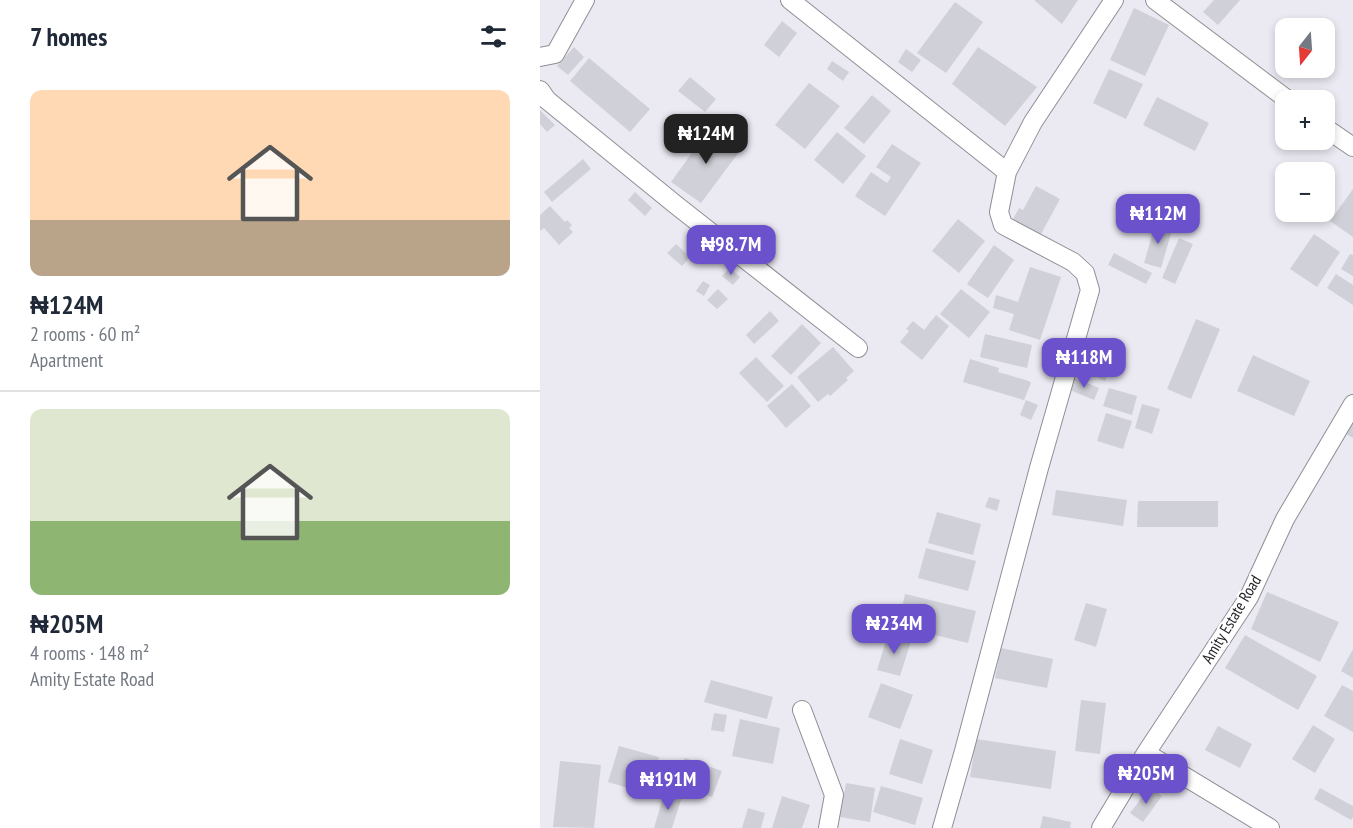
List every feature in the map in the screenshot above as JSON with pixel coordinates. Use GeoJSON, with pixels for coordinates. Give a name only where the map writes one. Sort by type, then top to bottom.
{"type":"FeatureCollection","features":[{"type":"Feature","properties":{"kind":"street"},"geometry":{"type":"LineString","coordinates":[[540,57],[555,54],[585,0]]}},
{"type":"Feature","properties":{"kind":"street"},"geometry":{"type":"LineString","coordinates":[[790,0],[1007,172]]}},
{"type":"Feature","properties":{"kind":"street"},"geometry":{"type":"LineString","coordinates":[[942,828],[1090,290],[1086,273],[1073,262],[1003,225],[999,212],[1007,172],[1033,122],[1114,0]]}},
{"type":"Feature","properties":{"kind":"street"},"geometry":{"type":"LineString","coordinates":[[1155,0],[1275,90]]}},
{"type":"Feature","properties":{"kind":"street"},"geometry":{"type":"LineString","coordinates":[[540,90],[547,99],[676,205],[858,348]]}},
{"type":"Feature","properties":{"kind":"street"},"geometry":{"type":"LineString","coordinates":[[1335,135],[1353,147]]}},
{"type":"Feature","properties":{"kind":"street","name":"Amity Estate Road"},"geometry":{"type":"LineString","coordinates":[[1101,828],[1146,753],[1249,597],[1285,519],[1353,404]]}},
{"type":"Feature","properties":{"kind":"street"},"geometry":{"type":"LineString","coordinates":[[802,710],[834,795],[828,828]]}},
{"type":"Feature","properties":{"kind":"street"},"geometry":{"type":"LineString","coordinates":[[1146,753],[1270,828]]}},
{"type":"Feature","properties":{"kind":"building"},"geometry":{"type":"Polygon","coordinates":[[[1034,0],[1078,0],[1062,24],[1034,0]]]}},
{"type":"Feature","properties":{"kind":"building"},"geometry":{"type":"Polygon","coordinates":[[[1214,0],[1240,0],[1218,25],[1203,12],[1214,0]]]}},
{"type":"Feature","properties":{"kind":"building"},"geometry":{"type":"Polygon","coordinates":[[[955,2],[983,22],[946,73],[917,53],[955,2]]]}},
{"type":"Feature","properties":{"kind":"building"},"geometry":{"type":"Polygon","coordinates":[[[1134,8],[1169,25],[1145,76],[1110,60],[1134,8]]]}},
{"type":"Feature","properties":{"kind":"building"},"geometry":{"type":"Polygon","coordinates":[[[782,21],[797,33],[779,57],[764,45],[782,21]]]}},
{"type":"Feature","properties":{"kind":"building"},"geometry":{"type":"Polygon","coordinates":[[[574,47],[584,57],[568,75],[557,66],[574,47]]]}},
{"type":"Feature","properties":{"kind":"building"},"geometry":{"type":"Polygon","coordinates":[[[978,47],[1037,87],[1005,126],[952,84],[978,47]]]}},
{"type":"Feature","properties":{"kind":"building"},"geometry":{"type":"Polygon","coordinates":[[[906,49],[921,60],[912,72],[898,62],[906,49]]]}},
{"type":"Feature","properties":{"kind":"building"},"geometry":{"type":"Polygon","coordinates":[[[589,58],[650,109],[630,132],[570,81],[589,58]]]}},
{"type":"Feature","properties":{"kind":"building"},"geometry":{"type":"Polygon","coordinates":[[[832,61],[849,72],[843,81],[827,69],[832,61]]]}},
{"type":"Feature","properties":{"kind":"building"},"geometry":{"type":"Polygon","coordinates":[[[1109,69],[1143,84],[1126,119],[1093,103],[1109,69]]]}},
{"type":"Feature","properties":{"kind":"building"},"geometry":{"type":"Polygon","coordinates":[[[690,77],[716,99],[705,112],[678,91],[690,77]]]}},
{"type":"Feature","properties":{"kind":"building"},"geometry":{"type":"Polygon","coordinates":[[[809,83],[840,106],[805,149],[775,125],[809,83]]]}},
{"type":"Feature","properties":{"kind":"building"},"geometry":{"type":"Polygon","coordinates":[[[872,95],[891,111],[864,144],[844,128],[872,95]]]}},
{"type":"Feature","properties":{"kind":"building"},"geometry":{"type":"Polygon","coordinates":[[[1157,97],[1209,123],[1195,151],[1143,125],[1157,97]]]}},
{"type":"Feature","properties":{"kind":"building"},"geometry":{"type":"Polygon","coordinates":[[[540,110],[555,125],[547,132],[540,124],[540,110]]]}},
{"type":"Feature","properties":{"kind":"building"},"geometry":{"type":"Polygon","coordinates":[[[711,126],[742,148],[701,203],[671,182],[711,126]]]}},
{"type":"Feature","properties":{"kind":"building"},"geometry":{"type":"Polygon","coordinates":[[[837,132],[866,156],[843,184],[814,160],[837,132]]]}},
{"type":"Feature","properties":{"kind":"building"},"geometry":{"type":"Polygon","coordinates":[[[892,144],[921,163],[885,216],[855,196],[871,172],[887,183],[891,177],[876,167],[892,144]]]}},
{"type":"Feature","properties":{"kind":"building"},"geometry":{"type":"Polygon","coordinates":[[[583,159],[591,169],[552,202],[544,192],[583,159]]]}},
{"type":"Feature","properties":{"kind":"building"},"geometry":{"type":"Polygon","coordinates":[[[1036,186],[1060,199],[1041,234],[1013,219],[1019,208],[1023,210],[1036,186]]]}},
{"type":"Feature","properties":{"kind":"building"},"geometry":{"type":"Polygon","coordinates":[[[1353,189],[1353,237],[1331,222],[1335,222],[1335,214],[1353,189]]]}},
{"type":"Feature","properties":{"kind":"building"},"geometry":{"type":"Polygon","coordinates":[[[635,192],[652,208],[645,216],[628,200],[635,192]]]}},
{"type":"Feature","properties":{"kind":"building"},"geometry":{"type":"Polygon","coordinates":[[[550,206],[565,222],[567,220],[572,225],[569,228],[573,232],[559,245],[544,228],[540,231],[540,215],[550,206]]]}},
{"type":"Feature","properties":{"kind":"building"},"geometry":{"type":"Polygon","coordinates":[[[958,219],[985,241],[959,273],[932,251],[958,219]]]}},
{"type":"Feature","properties":{"kind":"building"},"geometry":{"type":"Polygon","coordinates":[[[1156,222],[1173,227],[1161,268],[1144,263],[1156,222]]]}},
{"type":"Feature","properties":{"kind":"building"},"geometry":{"type":"Polygon","coordinates":[[[1314,234],[1340,252],[1317,287],[1290,269],[1314,234]]]}},
{"type":"Feature","properties":{"kind":"building"},"geometry":{"type":"Polygon","coordinates":[[[1179,238],[1193,244],[1175,284],[1162,278],[1179,238]]]}},
{"type":"Feature","properties":{"kind":"building"},"geometry":{"type":"Polygon","coordinates":[[[676,244],[690,257],[682,266],[667,253],[676,244]]]}},
{"type":"Feature","properties":{"kind":"building"},"geometry":{"type":"Polygon","coordinates":[[[994,245],[1014,260],[988,298],[967,284],[994,245]]]}},
{"type":"Feature","properties":{"kind":"building"},"geometry":{"type":"Polygon","coordinates":[[[1114,253],[1152,273],[1146,284],[1108,265],[1114,253]]]}},
{"type":"Feature","properties":{"kind":"building"},"geometry":{"type":"Polygon","coordinates":[[[1350,254],[1353,255],[1353,276],[1341,269],[1350,254]]]}},
{"type":"Feature","properties":{"kind":"building"},"geometry":{"type":"Polygon","coordinates":[[[1030,267],[1061,277],[1040,340],[1009,330],[1014,314],[993,308],[996,295],[1018,302],[1030,267]]]}},
{"type":"Feature","properties":{"kind":"building"},"geometry":{"type":"Polygon","coordinates":[[[730,268],[740,277],[733,285],[722,276],[730,268]]]}},
{"type":"Feature","properties":{"kind":"building"},"geometry":{"type":"Polygon","coordinates":[[[1336,274],[1353,285],[1353,305],[1327,288],[1336,274]]]}},
{"type":"Feature","properties":{"kind":"building"},"geometry":{"type":"Polygon","coordinates":[[[703,281],[710,285],[704,296],[696,291],[703,281]]]}},
{"type":"Feature","properties":{"kind":"building"},"geometry":{"type":"Polygon","coordinates":[[[718,289],[728,299],[717,309],[707,300],[718,289]]]}},
{"type":"Feature","properties":{"kind":"building"},"geometry":{"type":"Polygon","coordinates":[[[961,289],[990,312],[969,338],[940,314],[961,289]]]}},
{"type":"Feature","properties":{"kind":"building"},"geometry":{"type":"Polygon","coordinates":[[[770,311],[779,321],[754,344],[746,335],[770,311]]]}},
{"type":"Feature","properties":{"kind":"building"},"geometry":{"type":"Polygon","coordinates":[[[936,315],[949,326],[922,360],[900,342],[909,331],[906,329],[913,321],[924,330],[936,315]]]}},
{"type":"Feature","properties":{"kind":"building"},"geometry":{"type":"Polygon","coordinates":[[[1196,319],[1220,329],[1191,399],[1167,389],[1196,319]]]}},
{"type":"Feature","properties":{"kind":"building"},"geometry":{"type":"Polygon","coordinates":[[[802,324],[821,343],[791,375],[771,356],[802,324]]]}},
{"type":"Feature","properties":{"kind":"building"},"geometry":{"type":"Polygon","coordinates":[[[985,334],[1032,345],[1027,368],[980,357],[985,334]]]}},
{"type":"Feature","properties":{"kind":"building"},"geometry":{"type":"Polygon","coordinates":[[[1084,341],[1117,355],[1105,381],[1073,366],[1084,341]]]}},
{"type":"Feature","properties":{"kind":"building"},"geometry":{"type":"Polygon","coordinates":[[[833,347],[854,371],[846,378],[848,380],[830,396],[828,394],[818,402],[797,377],[833,347]]]}},
{"type":"Feature","properties":{"kind":"building"},"geometry":{"type":"Polygon","coordinates":[[[1253,355],[1310,381],[1294,416],[1237,391],[1253,355]]]}},
{"type":"Feature","properties":{"kind":"building"},"geometry":{"type":"Polygon","coordinates":[[[756,357],[784,386],[767,402],[739,373],[756,357]]]}},
{"type":"Feature","properties":{"kind":"building"},"geometry":{"type":"Polygon","coordinates":[[[970,359],[999,368],[998,372],[1029,381],[1031,383],[1024,400],[963,382],[970,359]]]}},
{"type":"Feature","properties":{"kind":"building"},"geometry":{"type":"Polygon","coordinates":[[[1075,378],[1099,388],[1094,400],[1070,390],[1075,378]]]}},
{"type":"Feature","properties":{"kind":"building"},"geometry":{"type":"Polygon","coordinates":[[[792,384],[811,406],[786,428],[767,406],[792,384]]]}},
{"type":"Feature","properties":{"kind":"building"},"geometry":{"type":"Polygon","coordinates":[[[1109,388],[1137,396],[1132,415],[1103,406],[1109,388]]]}},
{"type":"Feature","properties":{"kind":"building"},"geometry":{"type":"Polygon","coordinates":[[[1026,400],[1038,405],[1031,420],[1020,415],[1026,400]]]}},
{"type":"Feature","properties":{"kind":"building"},"geometry":{"type":"Polygon","coordinates":[[[1142,404],[1160,409],[1152,434],[1135,428],[1142,404]]]}},
{"type":"Feature","properties":{"kind":"building"},"geometry":{"type":"Polygon","coordinates":[[[1106,413],[1132,421],[1123,449],[1097,441],[1106,413]]]}},
{"type":"Feature","properties":{"kind":"building"},"geometry":{"type":"Polygon","coordinates":[[[1353,421],[1353,438],[1346,434],[1353,421]]]}},
{"type":"Feature","properties":{"kind":"building"},"geometry":{"type":"Polygon","coordinates":[[[1056,490],[1127,500],[1123,526],[1052,515],[1056,490]]]}},
{"type":"Feature","properties":{"kind":"building"},"geometry":{"type":"Polygon","coordinates":[[[989,497],[1000,500],[997,511],[985,507],[989,497]]]}},
{"type":"Feature","properties":{"kind":"building"},"geometry":{"type":"Polygon","coordinates":[[[1138,501],[1218,501],[1218,527],[1137,527],[1138,501]]]}},
{"type":"Feature","properties":{"kind":"building"},"geometry":{"type":"Polygon","coordinates":[[[937,512],[981,524],[973,555],[928,543],[937,512]]]}},
{"type":"Feature","properties":{"kind":"building"},"geometry":{"type":"Polygon","coordinates":[[[926,548],[976,561],[968,591],[918,578],[926,548]]]}},
{"type":"Feature","properties":{"kind":"building"},"geometry":{"type":"Polygon","coordinates":[[[1267,592],[1339,622],[1320,662],[1251,629],[1267,592]]]}},
{"type":"Feature","properties":{"kind":"building"},"geometry":{"type":"Polygon","coordinates":[[[905,594],[976,611],[968,643],[898,626],[905,594]]]}},
{"type":"Feature","properties":{"kind":"building"},"geometry":{"type":"Polygon","coordinates":[[[1086,603],[1107,609],[1096,647],[1074,640],[1086,603]]]}},
{"type":"Feature","properties":{"kind":"building"},"geometry":{"type":"Polygon","coordinates":[[[888,634],[911,641],[900,676],[877,670],[888,634]]]}},
{"type":"Feature","properties":{"kind":"building"},"geometry":{"type":"Polygon","coordinates":[[[1245,635],[1317,676],[1298,710],[1225,668],[1245,635]]]}},
{"type":"Feature","properties":{"kind":"building"},"geometry":{"type":"Polygon","coordinates":[[[1001,648],[1053,659],[1047,688],[995,678],[1001,648]]]}},
{"type":"Feature","properties":{"kind":"building"},"geometry":{"type":"Polygon","coordinates":[[[1353,649],[1353,678],[1341,671],[1353,649]]]}},
{"type":"Feature","properties":{"kind":"building"},"geometry":{"type":"Polygon","coordinates":[[[711,680],[773,697],[767,719],[704,702],[711,680]]]}},
{"type":"Feature","properties":{"kind":"building"},"geometry":{"type":"Polygon","coordinates":[[[881,683],[913,695],[900,729],[868,717],[881,683]]]}},
{"type":"Feature","properties":{"kind":"building"},"geometry":{"type":"Polygon","coordinates":[[[1342,685],[1353,691],[1353,732],[1324,716],[1342,685]]]}},
{"type":"Feature","properties":{"kind":"building"},"geometry":{"type":"Polygon","coordinates":[[[1081,700],[1106,703],[1100,754],[1075,751],[1081,700]]]}},
{"type":"Feature","properties":{"kind":"building"},"geometry":{"type":"Polygon","coordinates":[[[714,713],[727,715],[724,732],[711,730],[714,713]]]}},
{"type":"Feature","properties":{"kind":"building"},"geometry":{"type":"Polygon","coordinates":[[[740,719],[780,728],[773,764],[732,756],[740,719]]]}},
{"type":"Feature","properties":{"kind":"building"},"geometry":{"type":"Polygon","coordinates":[[[1313,725],[1335,739],[1315,773],[1292,759],[1313,725]]]}},
{"type":"Feature","properties":{"kind":"building"},"geometry":{"type":"Polygon","coordinates":[[[1218,726],[1252,744],[1240,768],[1205,750],[1218,726]]]}},
{"type":"Feature","properties":{"kind":"building"},"geometry":{"type":"Polygon","coordinates":[[[900,739],[933,750],[922,784],[889,774],[900,739]]]}},
{"type":"Feature","properties":{"kind":"building"},"geometry":{"type":"Polygon","coordinates":[[[976,739],[1056,751],[1051,789],[970,777],[976,739]]]}},
{"type":"Feature","properties":{"kind":"building"},"geometry":{"type":"Polygon","coordinates":[[[619,746],[659,757],[650,788],[629,782],[628,788],[608,782],[619,746]]]}},
{"type":"Feature","properties":{"kind":"building"},"geometry":{"type":"Polygon","coordinates":[[[685,758],[722,771],[712,797],[675,784],[685,758]]]}},
{"type":"Feature","properties":{"kind":"building"},"geometry":{"type":"Polygon","coordinates":[[[560,761],[601,765],[594,828],[553,827],[560,761]]]}},
{"type":"Feature","properties":{"kind":"building"},"geometry":{"type":"Polygon","coordinates":[[[846,783],[875,788],[870,822],[840,817],[846,783]]]}},
{"type":"Feature","properties":{"kind":"building"},"geometry":{"type":"Polygon","coordinates":[[[881,786],[923,798],[915,825],[873,812],[881,786]]]}},
{"type":"Feature","properties":{"kind":"building"},"geometry":{"type":"Polygon","coordinates":[[[1150,787],[1162,796],[1143,822],[1130,813],[1150,787]]]}},
{"type":"Feature","properties":{"kind":"building"},"geometry":{"type":"Polygon","coordinates":[[[1320,788],[1353,806],[1351,820],[1314,799],[1320,788]]]}},
{"type":"Feature","properties":{"kind":"building"},"geometry":{"type":"Polygon","coordinates":[[[665,791],[682,797],[672,828],[654,828],[665,791]]]}},
{"type":"Feature","properties":{"kind":"building"},"geometry":{"type":"Polygon","coordinates":[[[782,796],[810,805],[802,828],[772,828],[782,796]]]}},
{"type":"Feature","properties":{"kind":"building"},"geometry":{"type":"Polygon","coordinates":[[[748,808],[765,813],[761,828],[742,828],[748,808]]]}},
{"type":"Feature","properties":{"kind":"building"},"geometry":{"type":"Polygon","coordinates":[[[1043,816],[1071,822],[1070,828],[1040,828],[1043,816]]]}}]}
